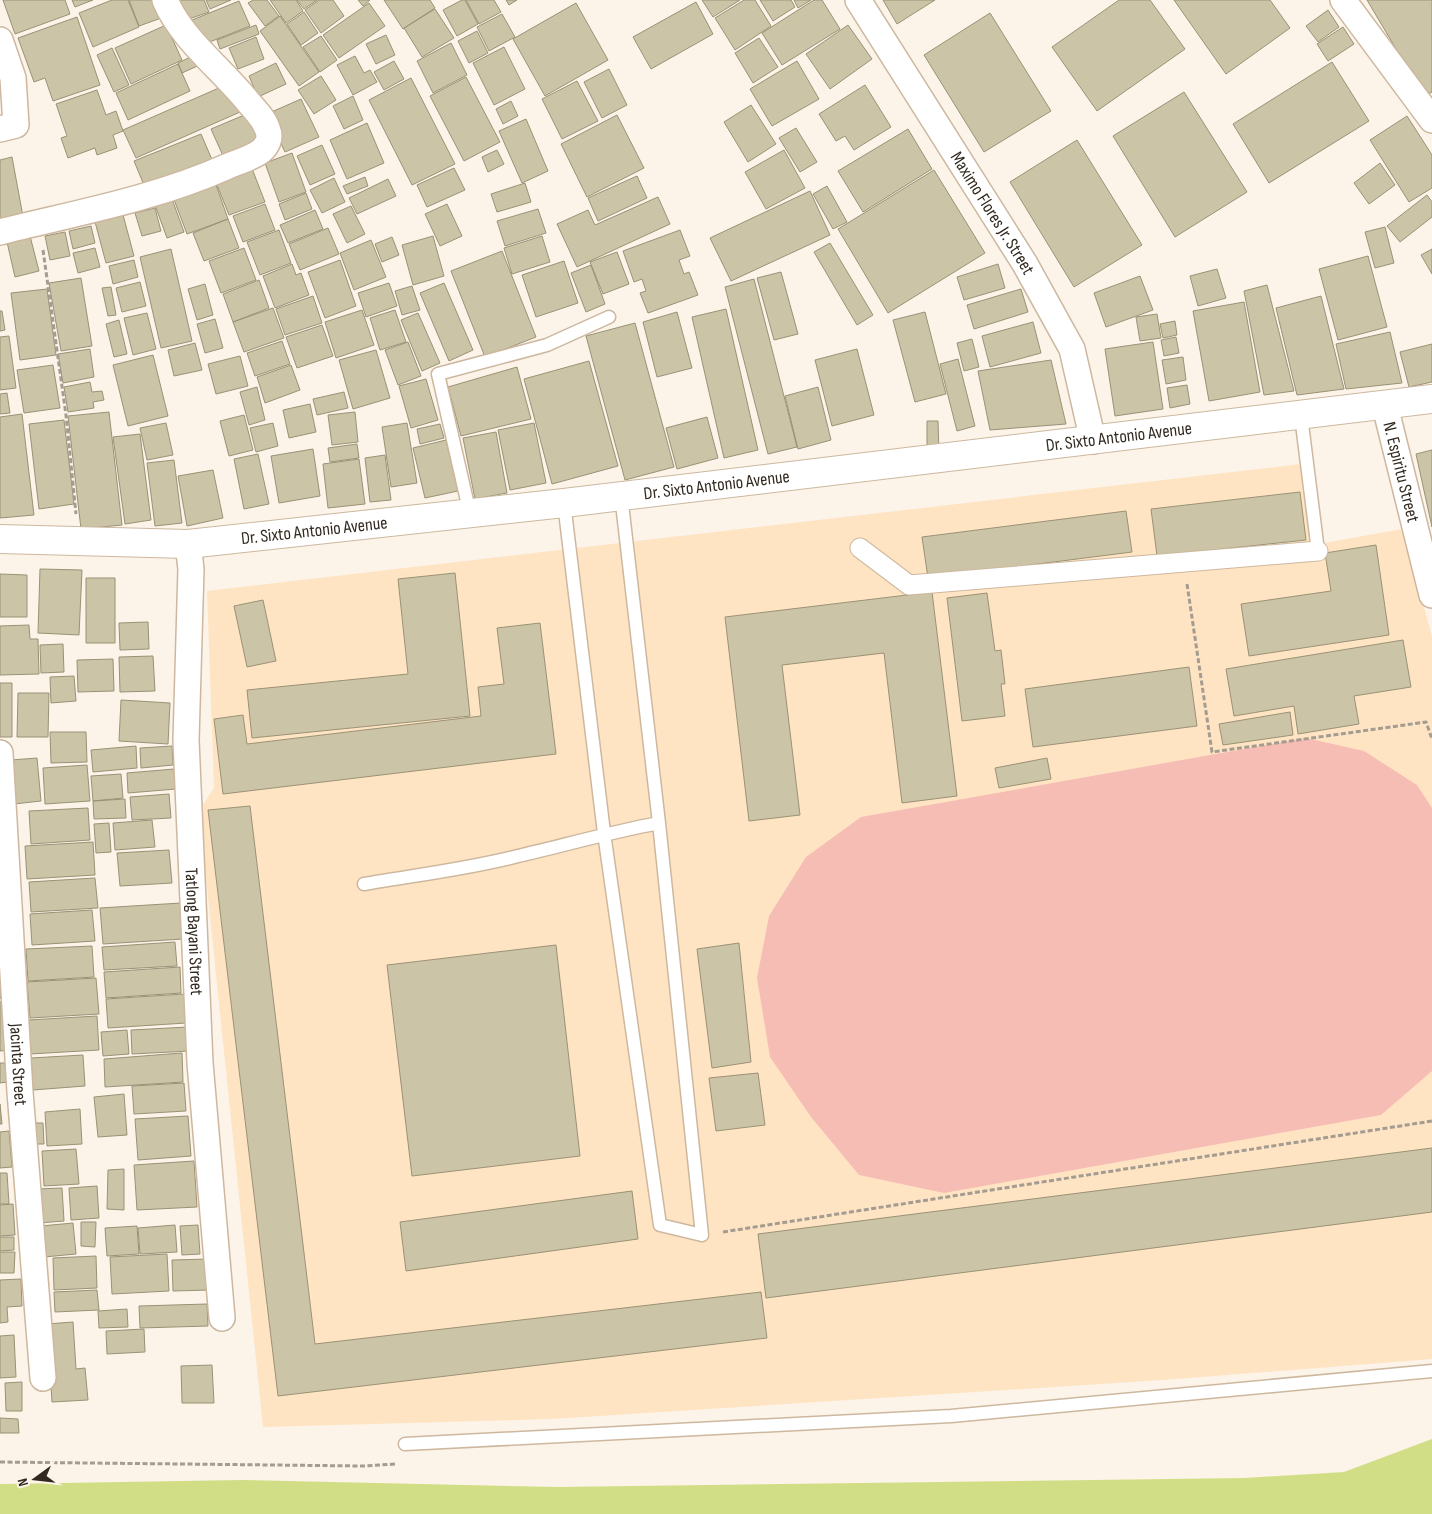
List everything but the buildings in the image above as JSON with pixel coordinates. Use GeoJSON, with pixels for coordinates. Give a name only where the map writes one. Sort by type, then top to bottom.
{"type":"FeatureCollection","features":[{"type":"Feature","properties":{"kind":"main road","name":"Dr. Sixto Antonio Avenue"},"geometry":{"type":"LineString","coordinates":[[0,539],[188,544],[470,514],[877,464],[1093,441],[1432,400]]}},
{"type":"Feature","properties":{"kind":"street"},"geometry":{"type":"LineString","coordinates":[[0,232],[147,196],[202,178],[261,151],[268,142],[269,132],[262,118],[235,86],[194,44],[169,9],[165,0]]}},
{"type":"Feature","properties":{"kind":"street","name":"Maximo Flores Jr. Street"},"geometry":{"type":"LineString","coordinates":[[858,0],[1025,264],[1072,350],[1093,441]]}},
{"type":"Feature","properties":{"kind":"street"},"geometry":{"type":"LineString","coordinates":[[1344,0],[1432,118]]}},
{"type":"Feature","properties":{"kind":"street"},"geometry":{"type":"LineString","coordinates":[[0,40],[13,78],[16,125],[0,130]]}},
{"type":"Feature","properties":{"kind":"street","name":"N. Espiritu Street"},"geometry":{"type":"LineString","coordinates":[[1385,406],[1432,595]]}},
{"type":"Feature","properties":{"kind":"street","name":"Tatlong Bayani Street"},"geometry":{"type":"LineString","coordinates":[[188,544],[191,568],[186,740],[199,1054],[222,1318]]}},
{"type":"Feature","properties":{"kind":"street"},"geometry":{"type":"LineString","coordinates":[[860,548],[909,585],[1184,564],[1318,551]]}},
{"type":"Feature","properties":{"kind":"street","name":"Jacinta Street"},"geometry":{"type":"LineString","coordinates":[[0,753],[10,1092],[43,1378]]}},
{"type":"Feature","properties":{"kind":"lane"},"geometry":{"type":"LineString","coordinates":[[470,514],[438,374],[547,345],[609,317]]}},
{"type":"Feature","properties":{"kind":"lane"},"geometry":{"type":"LineString","coordinates":[[1301,416],[1318,551]]}},
{"type":"Feature","properties":{"kind":"lane"},"geometry":{"type":"LineString","coordinates":[[564,503],[604,833],[660,1225],[702,1235],[659,823],[621,495]]}},
{"type":"Feature","properties":{"kind":"lane"},"geometry":{"type":"LineString","coordinates":[[364,884],[510,858],[573,843],[604,833],[659,823]]}},
{"type":"Feature","properties":{"kind":"lane"},"geometry":{"type":"LineString","coordinates":[[405,1444],[951,1416],[1432,1371]]}},
{"type":"Feature","properties":{"kind":"path"},"geometry":{"type":"LineString","coordinates":[[39,222],[66,415],[79,542]]}},
{"type":"Feature","properties":{"kind":"path"},"geometry":{"type":"LineString","coordinates":[[1184,564],[1212,752],[1426,722],[1432,739]]}},
{"type":"Feature","properties":{"kind":"path"},"geometry":{"type":"LineString","coordinates":[[702,1235],[1432,1121]]}},
{"type":"Feature","properties":{"kind":"shaded area"},"geometry":{"type":"Polygon","coordinates":[[[1310,463],[1324,543],[1402,529],[1432,636],[1432,1359],[1163,1380],[552,1419],[263,1427],[199,811],[214,788],[207,591],[1310,463]]]}},
{"type":"Feature","properties":{"kind":"shaded area"},"geometry":{"type":"Polygon","coordinates":[[[1306,738],[1364,751],[1417,785],[1432,808],[1432,1071],[1381,1115],[944,1193],[859,1175],[811,1117],[770,1057],[757,978],[769,916],[806,857],[861,817],[1306,738]]]}},
{"type":"Feature","properties":{"kind":"shaded area"},"geometry":{"type":"Polygon","coordinates":[[[1432,1439],[1432,1514],[0,1514],[0,1484],[242,1480],[558,1487],[1245,1478],[1344,1472],[1432,1439]]]}}]}
